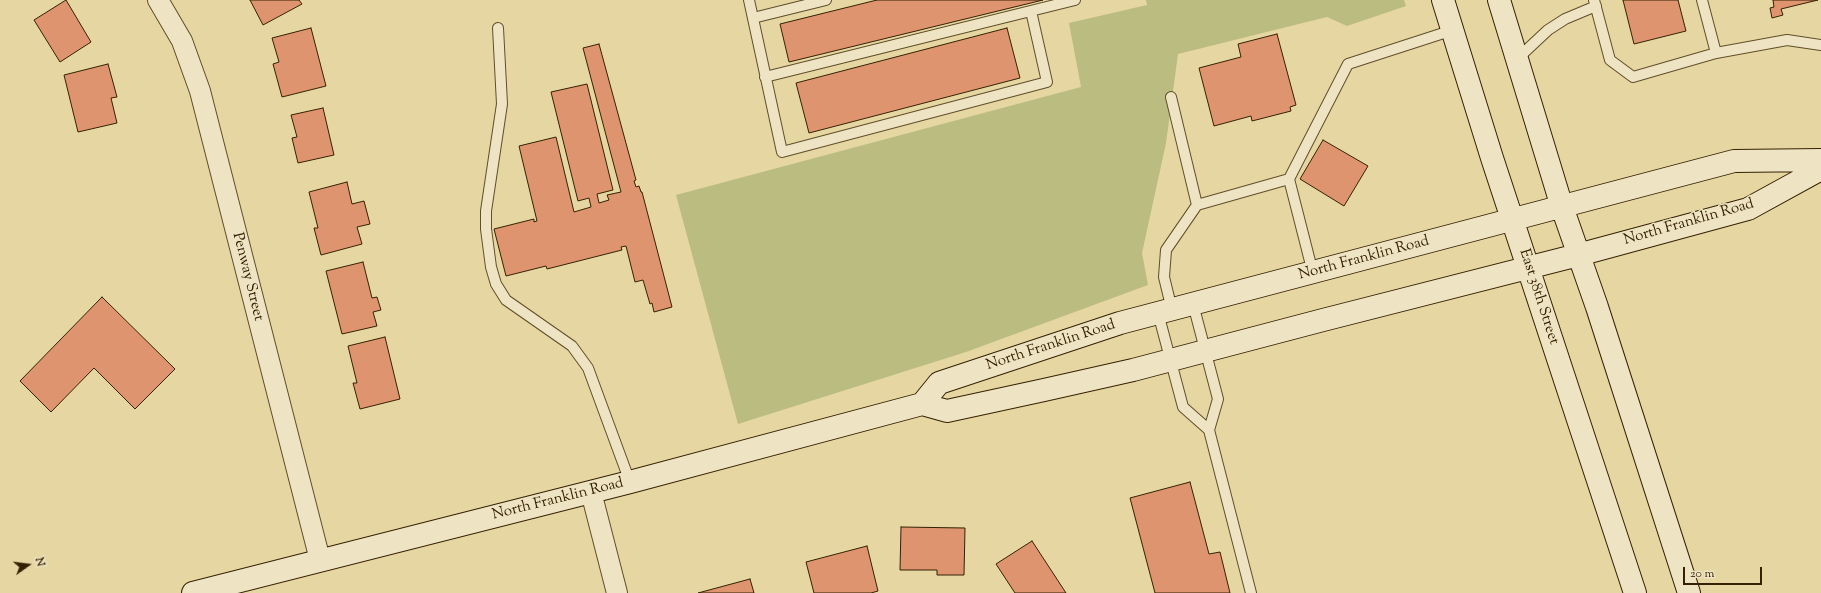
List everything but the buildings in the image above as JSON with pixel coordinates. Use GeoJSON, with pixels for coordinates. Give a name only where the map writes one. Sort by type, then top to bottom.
{"type":"FeatureCollection","features":[{"type":"Feature","properties":{"kind":"main road","name":"East 38th Street"},"geometry":{"type":"LineString","coordinates":[[1443,0],[1512,219],[1635,593]]}},
{"type":"Feature","properties":{"kind":"main road"},"geometry":{"type":"LineString","coordinates":[[1499,0],[1562,207],[1689,593]]}},
{"type":"Feature","properties":{"kind":"main road","name":"North Franklin Road"},"geometry":{"type":"LineString","coordinates":[[922,404],[939,383],[1120,323],[1734,161],[1821,160]]}},
{"type":"Feature","properties":{"kind":"main road","name":"North Franklin Road"},"geometry":{"type":"LineString","coordinates":[[193,593],[630,482],[922,404],[947,411],[1044,390],[1170,360],[1578,255],[1748,209],[1821,169]]}},
{"type":"Feature","properties":{"kind":"street","name":"Penway Street"},"geometry":{"type":"LineString","coordinates":[[158,0],[182,41],[200,91],[320,560]]}},
{"type":"Feature","properties":{"kind":"street"},"geometry":{"type":"LineString","coordinates":[[591,492],[617,593]]}},
{"type":"Feature","properties":{"kind":"lane"},"geometry":{"type":"LineString","coordinates":[[749,0],[782,152],[1047,82],[1031,11]]}},
{"type":"Feature","properties":{"kind":"lane"},"geometry":{"type":"LineString","coordinates":[[753,18],[826,0]]}},
{"type":"Feature","properties":{"kind":"lane"},"geometry":{"type":"LineString","coordinates":[[765,77],[1076,0]]}},
{"type":"Feature","properties":{"kind":"lane"},"geometry":{"type":"LineString","coordinates":[[1702,0],[1716,53]]}},
{"type":"Feature","properties":{"kind":"lane"},"geometry":{"type":"LineString","coordinates":[[1517,59],[1548,30],[1595,3],[1610,60],[1633,76],[1716,53],[1787,40],[1821,45]]}},
{"type":"Feature","properties":{"kind":"lane"},"geometry":{"type":"LineString","coordinates":[[498,28],[502,104],[486,211],[486,229],[491,267],[496,284],[506,300],[572,346],[588,368],[630,482]]}},
{"type":"Feature","properties":{"kind":"lane"},"geometry":{"type":"LineString","coordinates":[[1313,273],[1289,179],[1348,64],[1453,30]]}},
{"type":"Feature","properties":{"kind":"lane"},"geometry":{"type":"LineString","coordinates":[[1171,97],[1197,205]]}},
{"type":"Feature","properties":{"kind":"lane"},"geometry":{"type":"LineString","coordinates":[[1209,430],[1183,407],[1170,360],[1165,311],[1164,277],[1166,250],[1197,205],[1289,179]]}},
{"type":"Feature","properties":{"kind":"lane"},"geometry":{"type":"LineString","coordinates":[[1193,304],[1218,399],[1209,430],[1251,593]]}},
{"type":"Feature","properties":{"kind":"green space"},"geometry":{"type":"Polygon","coordinates":[[[1146,0],[1404,0],[1406,6],[1347,26],[1327,17],[1178,54],[1166,143],[1142,253],[1148,285],[966,352],[738,424],[676,195],[1081,87],[1069,23],[1147,5],[1146,0]]]}}]}
